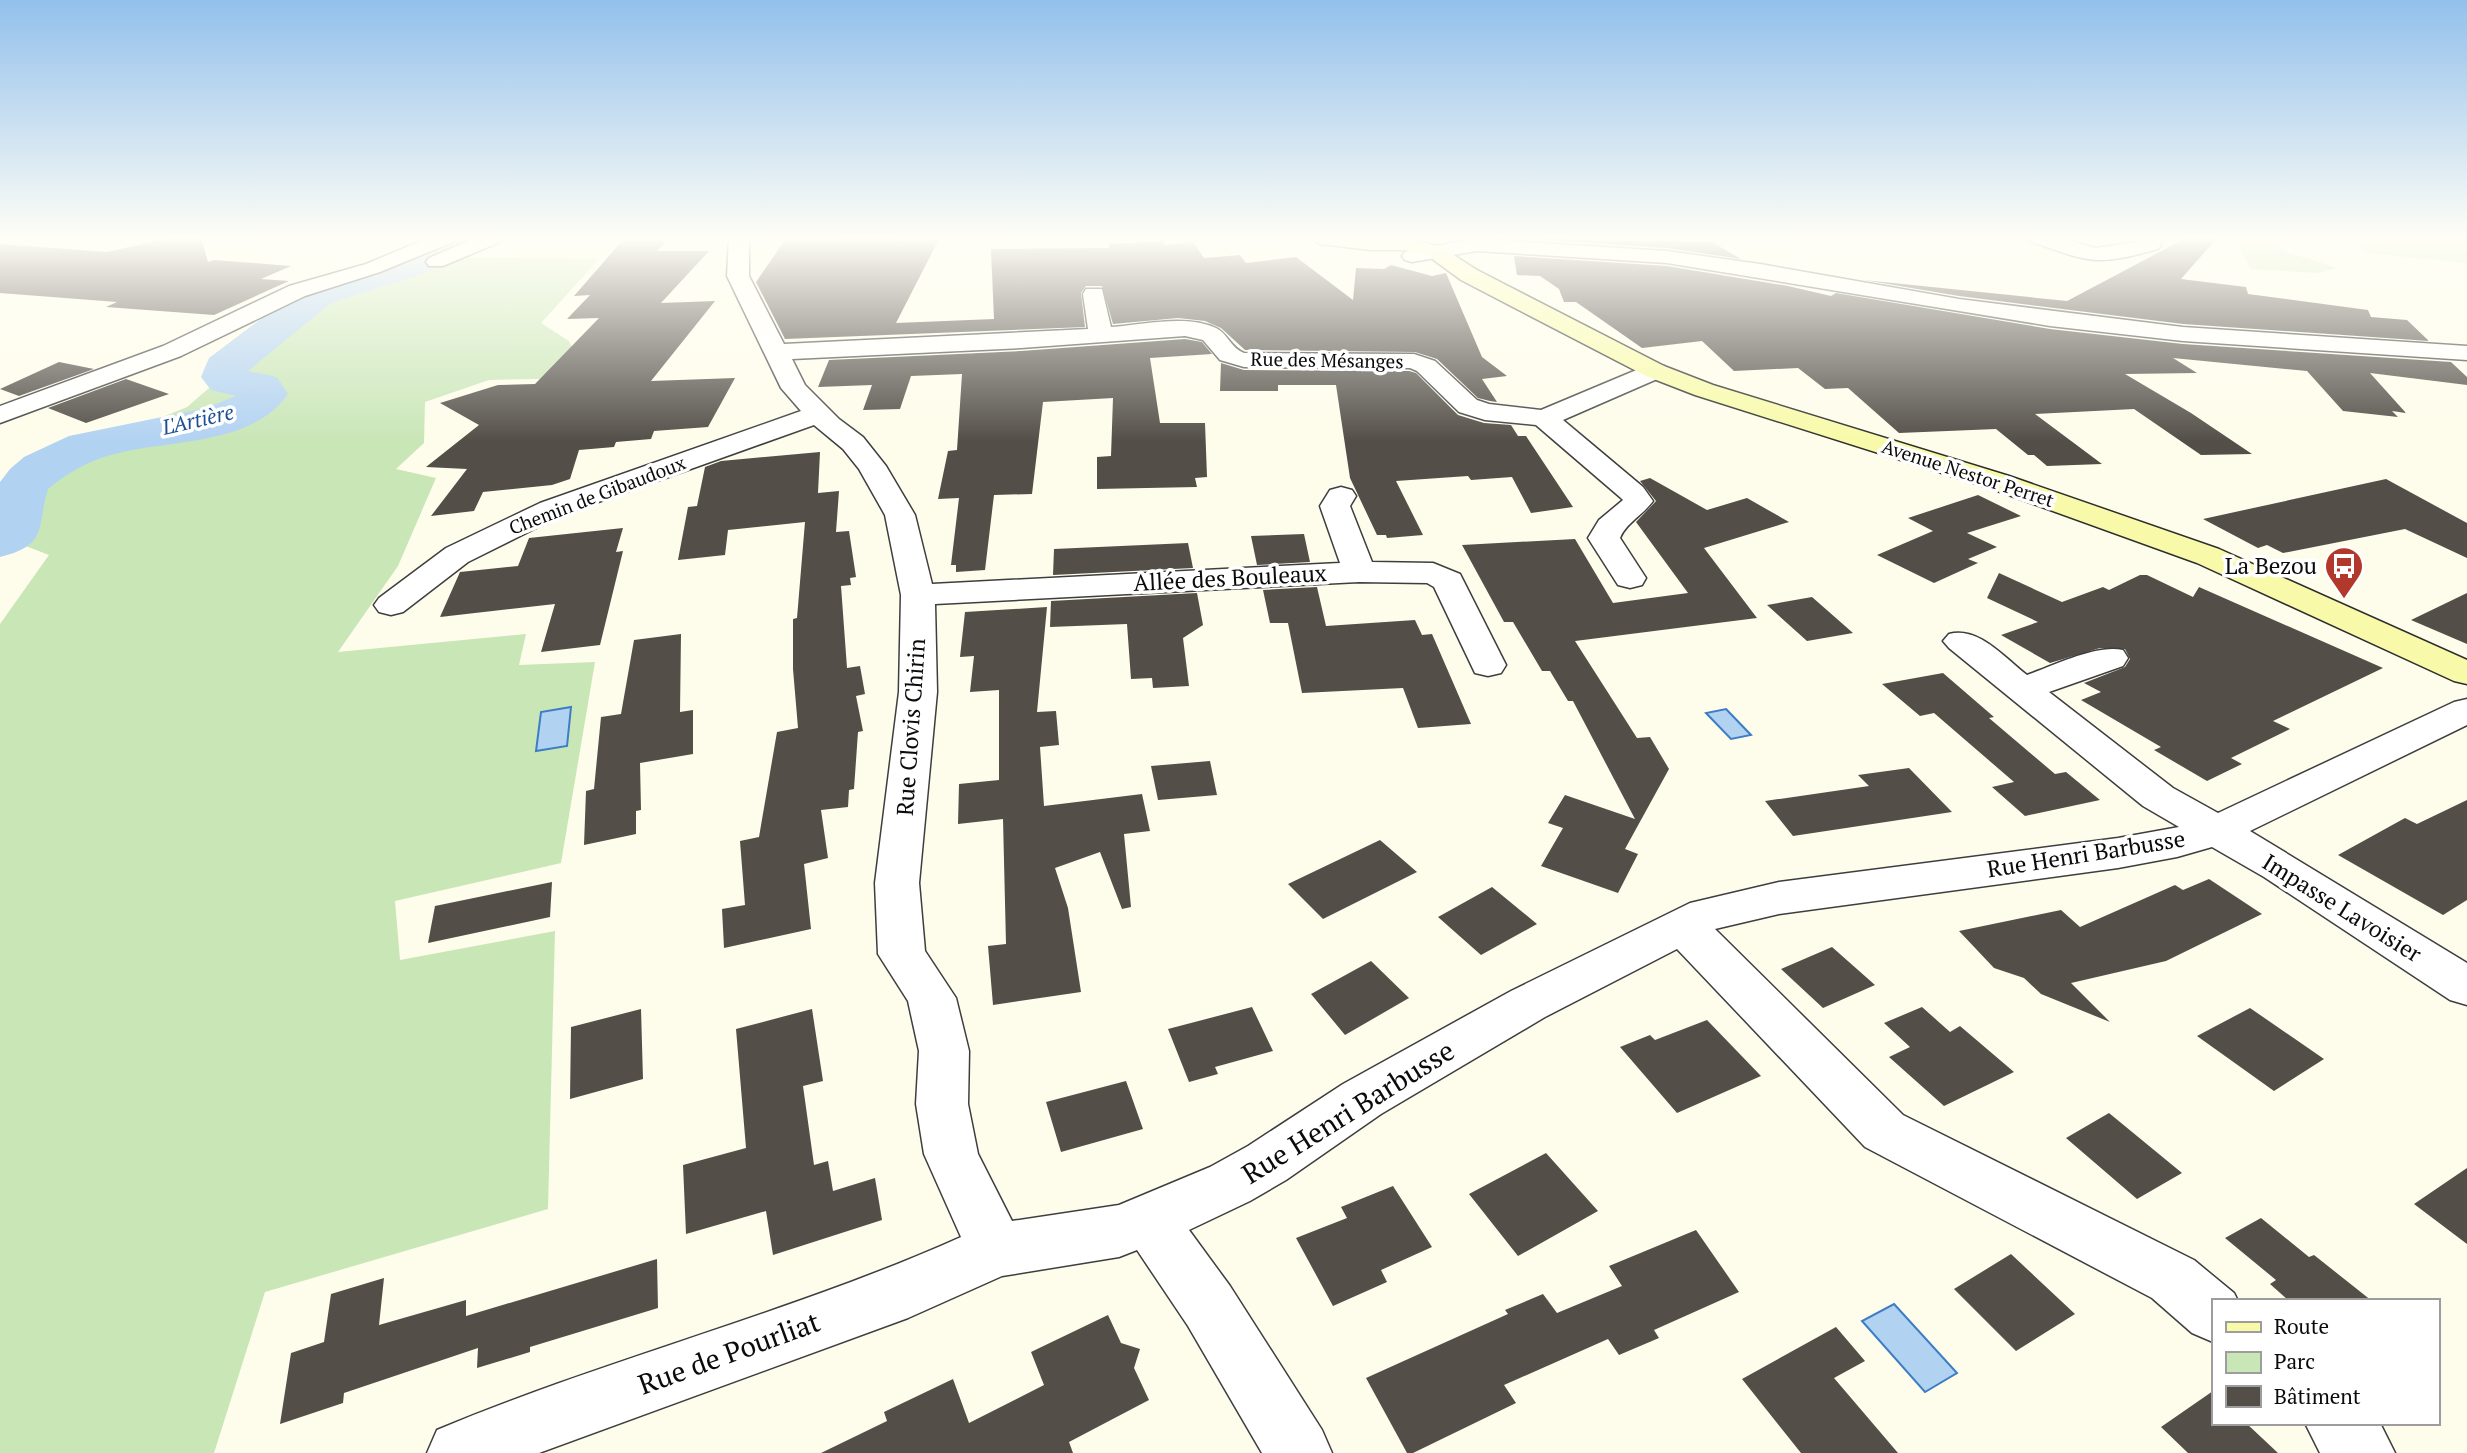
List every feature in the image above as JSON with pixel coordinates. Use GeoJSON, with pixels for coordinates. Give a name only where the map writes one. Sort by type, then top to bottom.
{"type":"FeatureCollection","features":[{"type":"Feature","properties":{"kind":"main road","name":"Avenue Nestor Perret"},"geometry":{"type":"LineString","coordinates":[[1529,306],[1656,371],[1717,394],[1999,482],[2208,556],[2467,673]]}},
{"type":"Feature","properties":{"kind":"street"},"geometry":{"type":"LineString","coordinates":[[0,415],[172,351],[266,306]]}},
{"type":"Feature","properties":{"kind":"street","name":"Rue Clovis Chirin"},"geometry":{"type":"LineString","coordinates":[[753,306],[794,388],[818,414],[853,443],[872,466],[900,515],[918,595],[918,691],[897,883],[902,954],[932,998],[944,1051],[942,1104],[951,1154],[996,1250]]}},
{"type":"Feature","properties":{"kind":"street"},"geometry":{"type":"LineString","coordinates":[[1096,306],[1100,333]]}},
{"type":"Feature","properties":{"kind":"street"},"geometry":{"type":"LineString","coordinates":[[1958,306],[2183,334],[2467,353]]}},
{"type":"Feature","properties":{"kind":"street","name":"Rue des Mésanges"},"geometry":{"type":"LineString","coordinates":[[776,352],[1021,341],[1100,333],[1185,329],[1213,335],[1220,350],[1227,357],[1244,360],[1414,361],[1426,366],[1468,405],[1485,412],[1544,418],[1656,371]]}},
{"type":"Feature","properties":{"kind":"street","name":"Chemin de Gibaudoux"},"geometry":{"type":"LineString","coordinates":[[391,605],[457,555],[551,509],[818,414]]}},
{"type":"Feature","properties":{"kind":"street"},"geometry":{"type":"LineString","coordinates":[[1544,418],[1593,457],[1633,493],[1638,501],[1633,510],[1611,525],[1604,538],[1630,578]]}},
{"type":"Feature","properties":{"kind":"street"},"geometry":{"type":"LineString","coordinates":[[1341,496],[1335,506],[1359,572]]}},
{"type":"Feature","properties":{"kind":"street","name":"Allée des Bouleaux"},"geometry":{"type":"LineString","coordinates":[[918,595],[1359,572],[1433,573],[1448,581],[1488,665]]}},
{"type":"Feature","properties":{"kind":"street","name":"Impasse Lavoisier"},"geometry":{"type":"LineString","coordinates":[[1961,641],[2158,797],[2279,866],[2467,987]]}},
{"type":"Feature","properties":{"kind":"street"},"geometry":{"type":"LineString","coordinates":[[2022,688],[2110,658]]}},
{"type":"Feature","properties":{"kind":"street","name":"Rue Henri Barbusse"},"geometry":{"type":"LineString","coordinates":[[996,1250],[1119,1231],[1230,1184],[1267,1163],[1362,1099],[1528,1004],[1682,925],[1717,910],[1754,902],[2118,853],[2177,842],[2215,831],[2467,710]]}},
{"type":"Feature","properties":{"kind":"street"},"geometry":{"type":"LineString","coordinates":[[1682,925],[1884,1131],[2173,1279],[2212,1312]]}},
{"type":"Feature","properties":{"kind":"street"},"geometry":{"type":"LineString","coordinates":[[1149,1220],[1209,1306],[1299,1453]]}},
{"type":"Feature","properties":{"kind":"street","name":"Rue de Pourliat"},"geometry":{"type":"LineString","coordinates":[[460,1453],[541,1420],[908,1290],[996,1250]]}},
{"type":"Feature","properties":{"kind":"street"},"geometry":{"type":"LineString","coordinates":[[2339,1425],[2362,1453]]}},
{"type":"Feature","properties":{"kind":"green space"},"geometry":{"type":"Polygon","coordinates":[[[304,306],[557,306],[541,323],[569,341],[587,378],[489,380],[425,402],[424,443],[396,469],[436,478],[398,566],[338,652],[526,634],[519,665],[595,662],[561,863],[395,901],[400,960],[555,931],[548,1209],[265,1292],[214,1453],[0,1453],[0,624],[49,555],[5,538],[50,463],[187,407],[304,306]]]}},
{"type":"Feature","properties":{"kind":"water"},"geometry":{"type":"Polygon","coordinates":[[[571,707],[567,746],[536,751],[541,712],[571,707]]]}},
{"type":"Feature","properties":{"kind":"water"},"geometry":{"type":"Polygon","coordinates":[[[1726,709],[1751,735],[1731,739],[1706,713],[1726,709]]]}},
{"type":"Feature","properties":{"kind":"water"},"geometry":{"type":"Polygon","coordinates":[[[1894,1304],[1957,1373],[1925,1392],[1862,1321],[1894,1304]]]}},
{"type":"Feature","properties":{"kind":"building"},"geometry":{"type":"Polygon","coordinates":[[[109,306],[234,306],[214,315],[106,307],[109,306]]]}},
{"type":"Feature","properties":{"kind":"building"},"geometry":{"type":"Polygon","coordinates":[[[580,306],[711,306],[651,381],[735,378],[708,427],[654,431],[651,439],[616,442],[614,447],[579,450],[570,479],[552,485],[483,492],[474,511],[431,516],[467,469],[426,467],[479,425],[440,403],[498,385],[535,384],[599,318],[567,319],[580,306]]]}},
{"type":"Feature","properties":{"kind":"building"},"geometry":{"type":"Polygon","coordinates":[[[768,306],[905,306],[896,323],[994,319],[993,306],[1083,306],[1085,327],[785,339],[768,306]]]}},
{"type":"Feature","properties":{"kind":"building"},"geometry":{"type":"Polygon","coordinates":[[[1108,306],[1460,306],[1482,357],[1507,376],[1482,379],[1497,402],[1478,398],[1437,359],[1415,352],[1245,350],[1221,328],[1205,321],[1178,318],[1113,324],[1108,306]]]}},
{"type":"Feature","properties":{"kind":"building"},"geometry":{"type":"Polygon","coordinates":[[[1581,306],[1912,306],[2050,329],[2183,344],[2451,362],[2467,377],[2467,385],[2370,373],[2406,413],[2392,411],[2398,417],[2343,411],[2307,371],[2173,358],[2197,373],[2125,374],[2191,413],[2252,454],[2201,455],[2134,409],[2035,414],[2102,464],[2047,466],[2034,455],[2028,455],[1996,429],[1899,433],[1848,388],[1825,389],[1798,368],[1734,371],[1702,341],[1642,348],[1581,306]]]}},
{"type":"Feature","properties":{"kind":"building"},"geometry":{"type":"Polygon","coordinates":[[[2037,306],[2337,306],[2368,310],[2371,317],[2407,320],[2429,341],[2183,324],[2037,306]]]}},
{"type":"Feature","properties":{"kind":"building"},"geometry":{"type":"Polygon","coordinates":[[[1185,339],[1202,342],[1212,354],[1150,358],[1160,423],[1205,423],[1207,477],[1195,478],[1197,487],[1097,489],[1097,457],[1111,456],[1113,398],[1043,402],[1032,494],[994,495],[985,570],[956,572],[956,565],[951,565],[959,498],[938,499],[948,451],[957,450],[962,374],[911,376],[900,409],[863,410],[872,385],[818,387],[829,360],[1021,351],[1185,339]]]}},
{"type":"Feature","properties":{"kind":"building"},"geometry":{"type":"Polygon","coordinates":[[[59,362],[94,369],[19,396],[0,389],[59,362]]]}},
{"type":"Feature","properties":{"kind":"building"},"geometry":{"type":"Polygon","coordinates":[[[1221,363],[1244,370],[1416,373],[1458,415],[1484,423],[1511,425],[1518,436],[1526,436],[1573,507],[1531,513],[1512,477],[1471,480],[1468,476],[1396,481],[1423,535],[1387,538],[1386,535],[1377,535],[1350,478],[1336,385],[1278,385],[1278,391],[1220,391],[1221,363]]]}},
{"type":"Feature","properties":{"kind":"building"},"geometry":{"type":"Polygon","coordinates":[[[126,379],[169,394],[86,423],[48,408],[126,379]]]}},
{"type":"Feature","properties":{"kind":"building"},"geometry":{"type":"Polygon","coordinates":[[[820,452],[818,493],[839,491],[836,532],[849,531],[856,577],[850,578],[851,585],[841,586],[847,668],[860,666],[865,694],[856,696],[863,731],[858,732],[854,789],[849,790],[848,807],[821,810],[828,858],[804,864],[811,929],[724,948],[722,909],[745,905],[740,841],[759,837],[777,732],[798,728],[793,669],[793,619],[797,618],[805,522],[728,530],[725,555],[678,560],[688,507],[697,506],[705,467],[721,461],[820,452]]]}},
{"type":"Feature","properties":{"kind":"building"},"geometry":{"type":"Polygon","coordinates":[[[1650,478],[1707,510],[1747,498],[1789,522],[1704,548],[1757,618],[1575,641],[1637,738],[1650,737],[1669,769],[1625,849],[1638,854],[1618,893],[1541,866],[1563,828],[1548,823],[1565,795],[1635,819],[1573,701],[1568,701],[1550,671],[1542,671],[1513,622],[1504,622],[1462,545],[1575,539],[1613,603],[1688,593],[1636,522],[1656,501],[1640,481],[1650,478]]]}},
{"type":"Feature","properties":{"kind":"building"},"geometry":{"type":"Polygon","coordinates":[[[2386,479],[2467,523],[2467,558],[2405,529],[2283,553],[2267,545],[2258,548],[2203,519],[2386,479]]]}},
{"type":"Feature","properties":{"kind":"building"},"geometry":{"type":"Polygon","coordinates":[[[1978,495],[2021,516],[1967,533],[1997,547],[1968,559],[1978,563],[1934,583],[1877,555],[1933,531],[1908,518],[1978,495]]]}},
{"type":"Feature","properties":{"kind":"building"},"geometry":{"type":"Polygon","coordinates":[[[623,528],[616,552],[623,551],[600,645],[541,652],[555,604],[440,617],[460,572],[518,566],[529,538],[623,528]]]}},
{"type":"Feature","properties":{"kind":"building"},"geometry":{"type":"Polygon","coordinates":[[[1304,534],[1310,562],[1257,565],[1251,536],[1304,534]]]}},
{"type":"Feature","properties":{"kind":"building"},"geometry":{"type":"Polygon","coordinates":[[[1188,543],[1193,568],[1053,575],[1054,549],[1188,543]]]}},
{"type":"Feature","properties":{"kind":"building"},"geometry":{"type":"Polygon","coordinates":[[[1999,573],[2062,602],[2103,587],[2109,590],[2140,575],[2147,575],[2193,597],[2199,587],[2383,668],[2273,721],[2290,729],[2231,758],[2242,764],[2207,781],[2154,750],[2161,747],[2081,700],[2101,692],[2084,683],[2125,667],[2130,659],[2125,649],[2100,648],[2050,663],[2001,635],[2038,622],[1987,598],[1999,573]]]}},
{"type":"Feature","properties":{"kind":"building"},"geometry":{"type":"Polygon","coordinates":[[[1317,587],[1326,626],[1415,620],[1422,635],[1432,634],[1471,724],[1418,728],[1403,688],[1302,693],[1288,623],[1270,623],[1263,590],[1317,587]]]}},
{"type":"Feature","properties":{"kind":"building"},"geometry":{"type":"Polygon","coordinates":[[[1197,593],[1203,625],[1183,638],[1189,686],[1153,688],[1152,678],[1131,679],[1127,624],[1050,627],[1051,601],[1197,593]]]}},
{"type":"Feature","properties":{"kind":"building"},"geometry":{"type":"Polygon","coordinates":[[[2467,593],[2467,644],[2411,620],[2467,593]]]}},
{"type":"Feature","properties":{"kind":"building"},"geometry":{"type":"Polygon","coordinates":[[[1812,597],[1853,633],[1807,641],[1767,605],[1812,597]]]}},
{"type":"Feature","properties":{"kind":"building"},"geometry":{"type":"Polygon","coordinates":[[[1047,607],[1037,712],[1056,711],[1059,745],[1040,747],[1044,806],[1142,794],[1150,831],[1124,834],[1131,907],[1122,909],[1100,852],[1055,868],[1068,908],[1081,992],[993,1005],[988,946],[1006,944],[1003,819],[958,824],[959,784],[999,780],[999,690],[970,692],[974,656],[960,657],[965,612],[1047,607]]]}},
{"type":"Feature","properties":{"kind":"building"},"geometry":{"type":"Polygon","coordinates":[[[681,634],[680,712],[693,710],[693,754],[640,763],[641,810],[636,811],[636,834],[584,845],[586,791],[594,789],[601,717],[621,714],[634,640],[681,634]]]}},
{"type":"Feature","properties":{"kind":"building"},"geometry":{"type":"Polygon","coordinates":[[[1943,673],[1994,717],[1989,718],[2055,774],[2066,772],[2100,800],[2025,816],[1992,787],[2014,782],[1934,713],[1920,716],[1882,684],[1943,673]]]}},
{"type":"Feature","properties":{"kind":"building"},"geometry":{"type":"Polygon","coordinates":[[[1210,761],[1217,795],[1158,800],[1151,766],[1210,761]]]}},
{"type":"Feature","properties":{"kind":"building"},"geometry":{"type":"Polygon","coordinates":[[[1909,768],[1952,812],[1793,836],[1765,801],[1869,786],[1858,775],[1909,768]]]}},
{"type":"Feature","properties":{"kind":"building"},"geometry":{"type":"Polygon","coordinates":[[[2467,800],[2467,900],[2443,915],[2338,855],[2405,818],[2417,824],[2467,800]]]}},
{"type":"Feature","properties":{"kind":"building"},"geometry":{"type":"Polygon","coordinates":[[[1380,840],[1417,872],[1323,919],[1288,884],[1380,840]]]}},
{"type":"Feature","properties":{"kind":"building"},"geometry":{"type":"Polygon","coordinates":[[[2209,879],[2262,914],[2166,961],[2071,983],[2110,1022],[2041,994],[2024,978],[1994,968],[1959,931],[2061,910],[2080,927],[2175,885],[2183,890],[2209,879]]]}},
{"type":"Feature","properties":{"kind":"building"},"geometry":{"type":"Polygon","coordinates":[[[552,882],[550,917],[428,943],[435,906],[552,882]]]}},
{"type":"Feature","properties":{"kind":"building"},"geometry":{"type":"Polygon","coordinates":[[[1492,887],[1537,924],[1481,955],[1438,917],[1492,887]]]}},
{"type":"Feature","properties":{"kind":"building"},"geometry":{"type":"Polygon","coordinates":[[[1832,947],[1875,985],[1823,1008],[1781,969],[1832,947]]]}},
{"type":"Feature","properties":{"kind":"building"},"geometry":{"type":"Polygon","coordinates":[[[1371,961],[1409,998],[1345,1035],[1311,994],[1371,961]]]}},
{"type":"Feature","properties":{"kind":"building"},"geometry":{"type":"Polygon","coordinates":[[[1252,1007],[1273,1051],[1215,1067],[1218,1074],[1189,1082],[1168,1029],[1252,1007]]]}},
{"type":"Feature","properties":{"kind":"building"},"geometry":{"type":"Polygon","coordinates":[[[1922,1007],[1950,1032],[1960,1026],[2014,1072],[1944,1106],[1889,1057],[1910,1047],[1884,1023],[1922,1007]]]}},
{"type":"Feature","properties":{"kind":"building"},"geometry":{"type":"Polygon","coordinates":[[[2250,1008],[2324,1059],[2274,1091],[2197,1036],[2250,1008]]]}},
{"type":"Feature","properties":{"kind":"building"},"geometry":{"type":"Polygon","coordinates":[[[641,1009],[643,1079],[570,1099],[571,1027],[641,1009]]]}},
{"type":"Feature","properties":{"kind":"building"},"geometry":{"type":"Polygon","coordinates":[[[812,1009],[823,1081],[803,1086],[814,1165],[828,1161],[833,1191],[875,1178],[882,1220],[773,1255],[766,1211],[686,1234],[683,1165],[746,1148],[736,1029],[812,1009]]]}},
{"type":"Feature","properties":{"kind":"building"},"geometry":{"type":"Polygon","coordinates":[[[1707,1020],[1761,1076],[1677,1113],[1620,1047],[1650,1035],[1655,1040],[1707,1020]]]}},
{"type":"Feature","properties":{"kind":"building"},"geometry":{"type":"Polygon","coordinates":[[[1126,1081],[1143,1129],[1061,1152],[1046,1102],[1126,1081]]]}},
{"type":"Feature","properties":{"kind":"building"},"geometry":{"type":"Polygon","coordinates":[[[2109,1113],[2182,1173],[2137,1199],[2066,1138],[2109,1113]]]}},
{"type":"Feature","properties":{"kind":"building"},"geometry":{"type":"Polygon","coordinates":[[[1546,1153],[1598,1211],[1518,1256],[1469,1194],[1546,1153]]]}},
{"type":"Feature","properties":{"kind":"building"},"geometry":{"type":"Polygon","coordinates":[[[2467,1168],[2467,1244],[2414,1204],[2467,1168]]]}},
{"type":"Feature","properties":{"kind":"building"},"geometry":{"type":"Polygon","coordinates":[[[1393,1186],[1432,1247],[1381,1270],[1387,1282],[1333,1306],[1296,1238],[1347,1218],[1341,1207],[1393,1186]]]}},
{"type":"Feature","properties":{"kind":"building"},"geometry":{"type":"Polygon","coordinates":[[[2261,1218],[2309,1257],[2314,1255],[2369,1299],[2287,1299],[2270,1284],[2276,1280],[2225,1238],[2261,1218]]]}},
{"type":"Feature","properties":{"kind":"building"},"geometry":{"type":"Polygon","coordinates":[[[1696,1230],[1739,1292],[1654,1330],[1659,1338],[1619,1355],[1608,1339],[1504,1385],[1516,1403],[1413,1453],[1407,1453],[1366,1378],[1508,1314],[1505,1310],[1543,1294],[1557,1313],[1622,1286],[1609,1266],[1696,1230]]]}},
{"type":"Feature","properties":{"kind":"building"},"geometry":{"type":"Polygon","coordinates":[[[2011,1254],[2075,1314],[2016,1351],[1954,1289],[2011,1254]]]}},
{"type":"Feature","properties":{"kind":"building"},"geometry":{"type":"Polygon","coordinates":[[[657,1259],[658,1308],[530,1347],[530,1352],[477,1368],[478,1348],[344,1393],[343,1403],[280,1424],[291,1353],[324,1342],[331,1294],[384,1278],[379,1325],[466,1300],[466,1316],[657,1259]]]}},
{"type":"Feature","properties":{"kind":"building"},"geometry":{"type":"Polygon","coordinates":[[[1108,1315],[1121,1343],[1140,1349],[1134,1368],[1149,1400],[1069,1442],[1073,1453],[821,1453],[887,1421],[884,1412],[953,1379],[969,1423],[1044,1385],[1031,1352],[1108,1315]]]}},
{"type":"Feature","properties":{"kind":"building"},"geometry":{"type":"Polygon","coordinates":[[[1836,1327],[1865,1361],[1834,1378],[1898,1453],[1801,1453],[1742,1379],[1836,1327]]]}},
{"type":"Feature","properties":{"kind":"building"},"geometry":{"type":"Polygon","coordinates":[[[2212,1392],[2212,1425],[2248,1425],[2278,1453],[2188,1453],[2161,1427],[2212,1392]]]}},
{"type":"Feature","properties":{"kind":"waterway","name":"L'Artière"},"geometry":{"type":"LineString","coordinates":[[0,540],[13,529],[23,487],[42,468],[57,459],[102,442],[221,419],[256,404],[265,394],[261,387],[227,380],[223,377],[225,367],[303,306]]}},
{"type":"Feature","properties":{"kind":"place","name":"La Bezou"},"geometry":{"type":"Point","coordinates":[2344,600]}}]}
